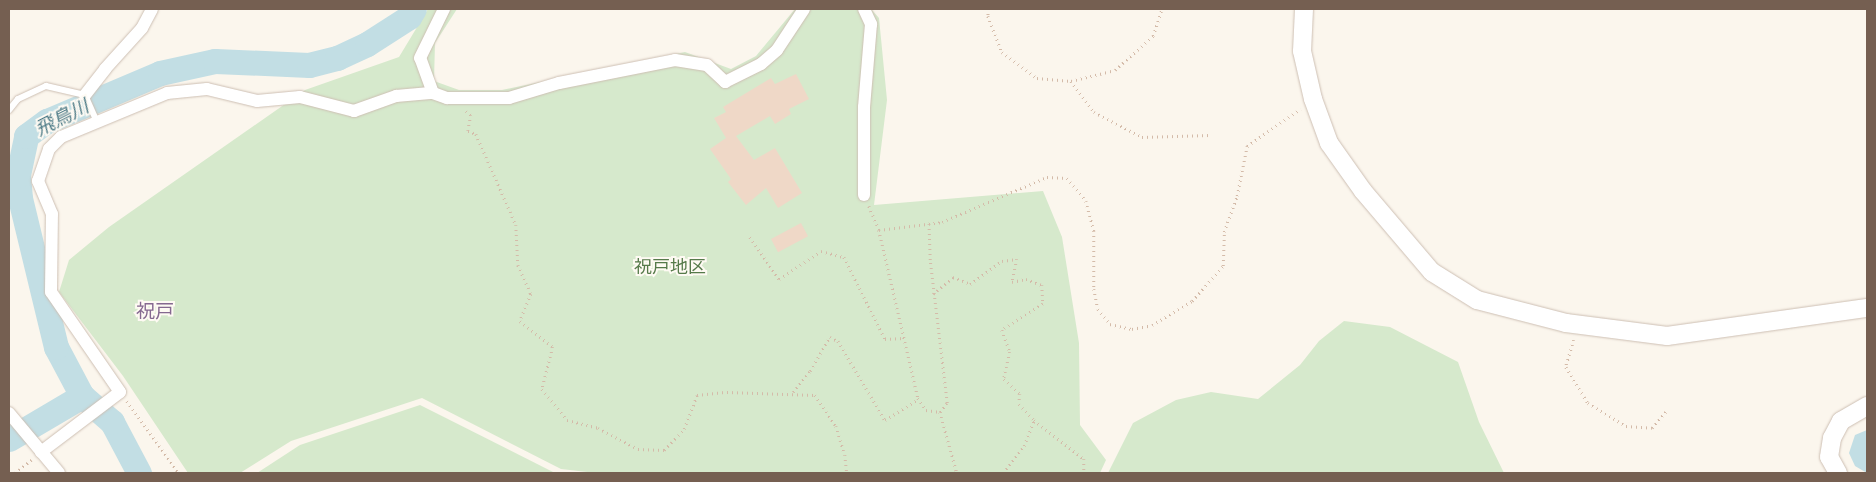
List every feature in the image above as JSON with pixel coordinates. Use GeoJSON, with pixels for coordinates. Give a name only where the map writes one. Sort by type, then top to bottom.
{"type":"FeatureCollection","features":[{"type":"Feature","properties":{"kind":"street"},"geometry":{"type":"LineString","coordinates":[[85,95],[104,69],[142,28],[152,9]]}},
{"type":"Feature","properties":{"kind":"street"},"geometry":{"type":"LineString","coordinates":[[433,93],[420,58],[444,9]]}},
{"type":"Feature","properties":{"kind":"street"},"geometry":{"type":"LineString","coordinates":[[41,452],[120,392],[51,292],[52,214],[38,181],[49,148],[61,137],[167,93],[199,90],[257,101],[300,97],[354,111],[396,96],[433,93],[447,98],[509,98],[559,82],[674,60],[707,65],[725,82],[761,64],[777,50],[804,9]]}},
{"type":"Feature","properties":{"kind":"street"},"geometry":{"type":"LineString","coordinates":[[864,9],[871,24],[864,107],[864,195]]}},
{"type":"Feature","properties":{"kind":"street"},"geometry":{"type":"LineString","coordinates":[[1304,9],[1302,51],[1313,99],[1328,143],[1363,191],[1432,272],[1477,300],[1520,313],[1579,324],[1668,336],[1867,308]]}},
{"type":"Feature","properties":{"kind":"street"},"geometry":{"type":"LineString","coordinates":[[1838,473],[1829,456],[1832,438],[1841,421],[1867,406]]}},
{"type":"Feature","properties":{"kind":"street"},"geometry":{"type":"LineString","coordinates":[[9,413],[59,473]]}},
{"type":"Feature","properties":{"kind":"lane"},"geometry":{"type":"LineString","coordinates":[[9,110],[18,99],[46,86],[85,95],[97,122]]}},
{"type":"Feature","properties":{"kind":"path"},"geometry":{"type":"LineString","coordinates":[[989,9],[988,16],[1002,52],[1037,78],[1071,81],[1115,70],[1153,36],[1162,9]]}},
{"type":"Feature","properties":{"kind":"path"},"geometry":{"type":"LineString","coordinates":[[1071,81],[1094,112],[1142,137],[1210,136]]}},
{"type":"Feature","properties":{"kind":"path"},"geometry":{"type":"LineString","coordinates":[[447,98],[471,115],[468,131],[476,134],[516,225],[518,265],[531,294],[520,321],[554,347],[542,389],[567,420],[598,428],[638,449],[664,450],[684,429],[697,395],[793,392],[816,395],[836,426],[845,455],[847,473]]}},
{"type":"Feature","properties":{"kind":"path"},"geometry":{"type":"LineString","coordinates":[[880,230],[942,222],[1047,177],[1067,178],[1086,201],[1094,231],[1094,289],[1098,309],[1110,324],[1132,328],[1152,325],[1192,301],[1223,266],[1224,232],[1237,196],[1247,146],[1278,127],[1313,99]]}},
{"type":"Feature","properties":{"kind":"path"},"geometry":{"type":"LineString","coordinates":[[864,195],[880,230],[918,398],[926,410],[940,412]]}},
{"type":"Feature","properties":{"kind":"path"},"geometry":{"type":"LineString","coordinates":[[930,224],[933,294],[947,403],[940,412]]}},
{"type":"Feature","properties":{"kind":"path"},"geometry":{"type":"LineString","coordinates":[[750,238],[779,279],[821,251],[844,257],[885,339],[904,338]]}},
{"type":"Feature","properties":{"kind":"path"},"geometry":{"type":"LineString","coordinates":[[933,294],[953,277],[970,284],[1002,261],[1017,259],[1012,282],[1026,279],[1042,285],[1043,304],[1002,330],[1010,352],[1004,380],[1020,394],[1019,404],[1034,420],[1084,459],[1084,473]]}},
{"type":"Feature","properties":{"kind":"path"},"geometry":{"type":"LineString","coordinates":[[1579,324],[1566,367],[1588,402],[1626,426],[1652,428],[1667,410]]}},
{"type":"Feature","properties":{"kind":"path"},"geometry":{"type":"LineString","coordinates":[[793,392],[810,371],[830,337],[838,341],[885,420],[918,398]]}},
{"type":"Feature","properties":{"kind":"path"},"geometry":{"type":"LineString","coordinates":[[120,392],[179,473]]}},
{"type":"Feature","properties":{"kind":"path"},"geometry":{"type":"LineString","coordinates":[[940,412],[957,473]]}},
{"type":"Feature","properties":{"kind":"path"},"geometry":{"type":"LineString","coordinates":[[1004,473],[1024,446],[1034,420]]}},
{"type":"Feature","properties":{"kind":"path"},"geometry":{"type":"LineString","coordinates":[[15,473],[41,452]]}},
{"type":"Feature","properties":{"kind":"green space","name":"祝戸地区"},"geometry":{"type":"Polygon","coordinates":[[[428,9],[457,9],[435,43],[434,81],[459,90],[502,90],[685,52],[731,69],[756,56],[795,9],[871,9],[879,18],[887,100],[874,205],[1043,191],[1062,237],[1079,343],[1080,425],[1106,460],[1100,473],[596,473],[561,469],[422,398],[291,441],[240,473],[188,473],[123,376],[59,292],[69,260],[109,227],[305,90],[399,57],[428,9]]]}},
{"type":"Feature","properties":{"kind":"green space"},"geometry":{"type":"Polygon","coordinates":[[[1344,321],[1390,327],[1458,362],[1479,422],[1504,473],[1108,473],[1133,423],[1176,400],[1211,392],[1258,399],[1300,365],[1319,341],[1344,321]]]}},
{"type":"Feature","properties":{"kind":"green space"},"geometry":{"type":"Polygon","coordinates":[[[420,405],[555,473],[257,473],[300,445],[420,405]]]}},
{"type":"Feature","properties":{"kind":"water"},"geometry":{"type":"Polygon","coordinates":[[[1867,430],[1867,473],[1855,466],[1849,453],[1855,435],[1867,430]]]}},
{"type":"Feature","properties":{"kind":"building"},"geometry":{"type":"Polygon","coordinates":[[[796,74],[809,99],[789,109],[791,114],[775,124],[770,116],[736,136],[754,160],[775,148],[802,193],[778,208],[766,188],[746,205],[728,182],[731,179],[710,149],[726,138],[714,118],[726,112],[723,107],[771,78],[775,84],[796,74]]]}},
{"type":"Feature","properties":{"kind":"building"},"geometry":{"type":"Polygon","coordinates":[[[801,223],[808,236],[778,252],[771,239],[801,223]]]}},
{"type":"Feature","properties":{"kind":"waterway","name":"飛鳥川"},"geometry":{"type":"LineString","coordinates":[[139,473],[112,422],[82,396],[56,347],[20,198],[18,175],[26,136],[47,121],[160,73],[215,61],[309,65],[337,58],[367,44],[409,17],[414,9]]}},
{"type":"Feature","properties":{"kind":"waterway"},"geometry":{"type":"LineString","coordinates":[[9,439],[82,396]]}},
{"type":"Feature","properties":{"kind":"district","name":"祝戸"},"geometry":{"type":"Point","coordinates":[155,312]}}]}
